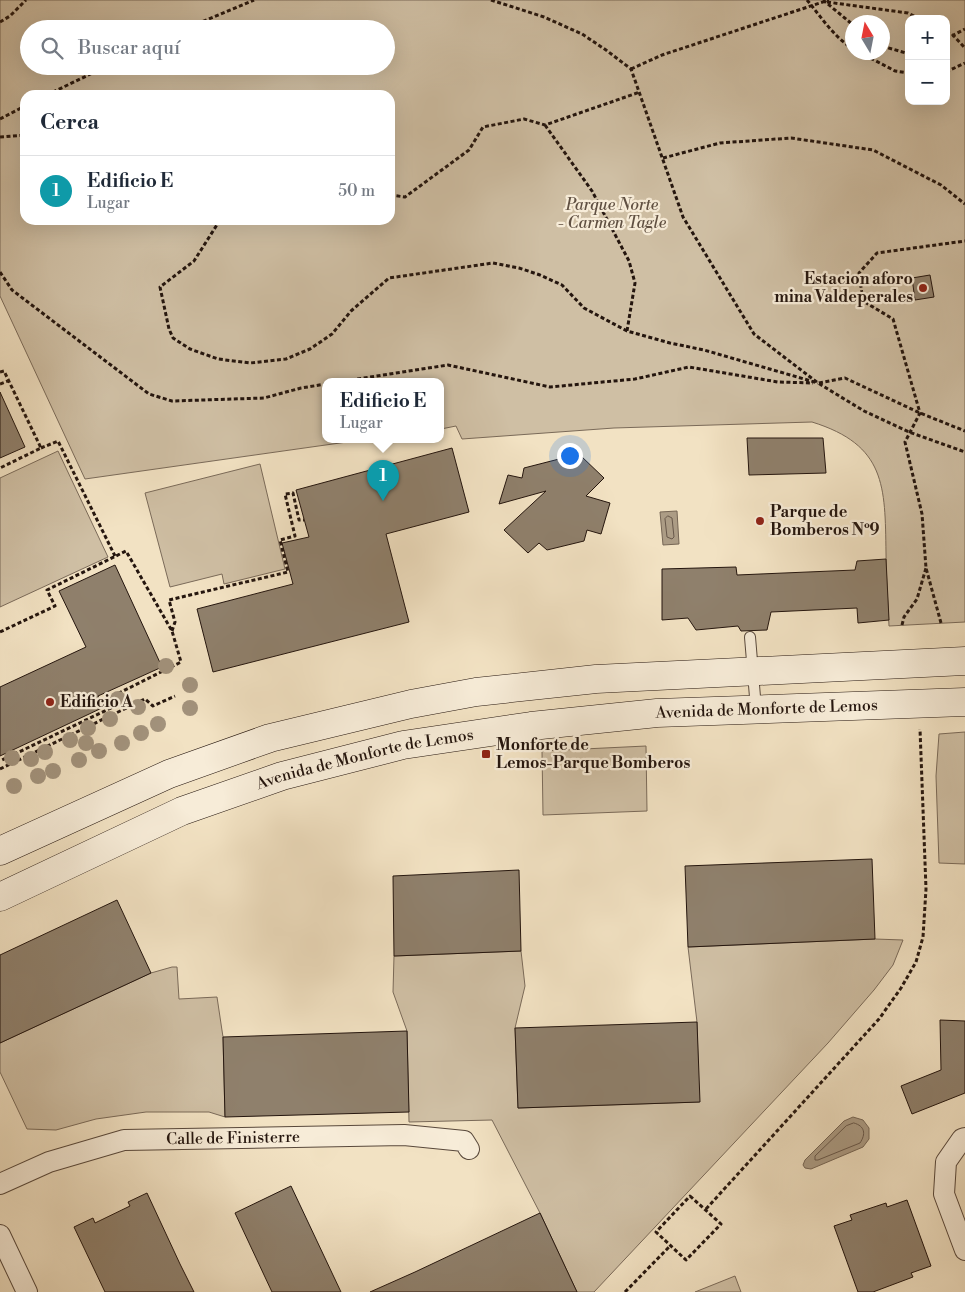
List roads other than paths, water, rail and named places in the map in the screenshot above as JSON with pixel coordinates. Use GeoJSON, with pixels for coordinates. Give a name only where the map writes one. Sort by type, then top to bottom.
{"type":"FeatureCollection","features":[{"type":"Feature","properties":{"kind":"street"},"geometry":{"type":"LineString","coordinates":[[0,851],[170,774],[270,738],[339,720],[450,696],[561,682],[965,661]]}},
{"type":"Feature","properties":{"kind":"street","name":"Avenida de Monforte de Lemos"},"geometry":{"type":"LineString","coordinates":[[0,898],[182,811],[282,776],[371,752],[436,740],[598,718],[657,713],[965,702]]}},
{"type":"Feature","properties":{"kind":"street","name":"Calle de Finisterre"},"geometry":{"type":"LineString","coordinates":[[0,1184],[49,1162],[124,1140],[404,1135],[464,1140],[469,1149]]}},
{"type":"Feature","properties":{"kind":"street"},"geometry":{"type":"LineString","coordinates":[[965,1138],[962,1139],[946,1162],[944,1194],[965,1250]]}},
{"type":"Feature","properties":{"kind":"street"},"geometry":{"type":"LineString","coordinates":[[0,1235],[27,1292]]}},
{"type":"Feature","properties":{"kind":"lane"},"geometry":{"type":"LineString","coordinates":[[750,637],[756,710]]}},
{"type":"Feature","properties":{"kind":"water"},"geometry":{"type":"Polygon","coordinates":[[[677,511],[679,544],[663,545],[660,512],[677,511]]]}},
{"type":"Feature","properties":{"kind":"water"},"geometry":{"type":"Polygon","coordinates":[[[853,1117],[863,1120],[869,1128],[869,1139],[863,1147],[811,1169],[805,1168],[803,1165],[805,1160],[844,1121],[853,1117]]]}},
{"type":"Feature","properties":{"kind":"place","name":"Estacion aforo mina Valdeperales"},"geometry":{"type":"Point","coordinates":[923,288]}},
{"type":"Feature","properties":{"kind":"place","name":"Edificio E"},"geometry":{"type":"Point","coordinates":[383,501]}},
{"type":"Feature","properties":{"kind":"place","name":"Parque de Bomberos Nº9"},"geometry":{"type":"Point","coordinates":[760,521]}},
{"type":"Feature","properties":{"kind":"place","name":"Edificio A"},"geometry":{"type":"Point","coordinates":[50,702]}},
{"type":"Feature","properties":{"kind":"place","name":"Monforte de Lemos-Parque Bomberos"},"geometry":{"type":"Point","coordinates":[486,754]}},
{"type":"Feature","properties":{"kind":"park label","name":"Parque Norte - Carmen Tagle"},"geometry":{"type":"Point","coordinates":[612,214]}}]}
